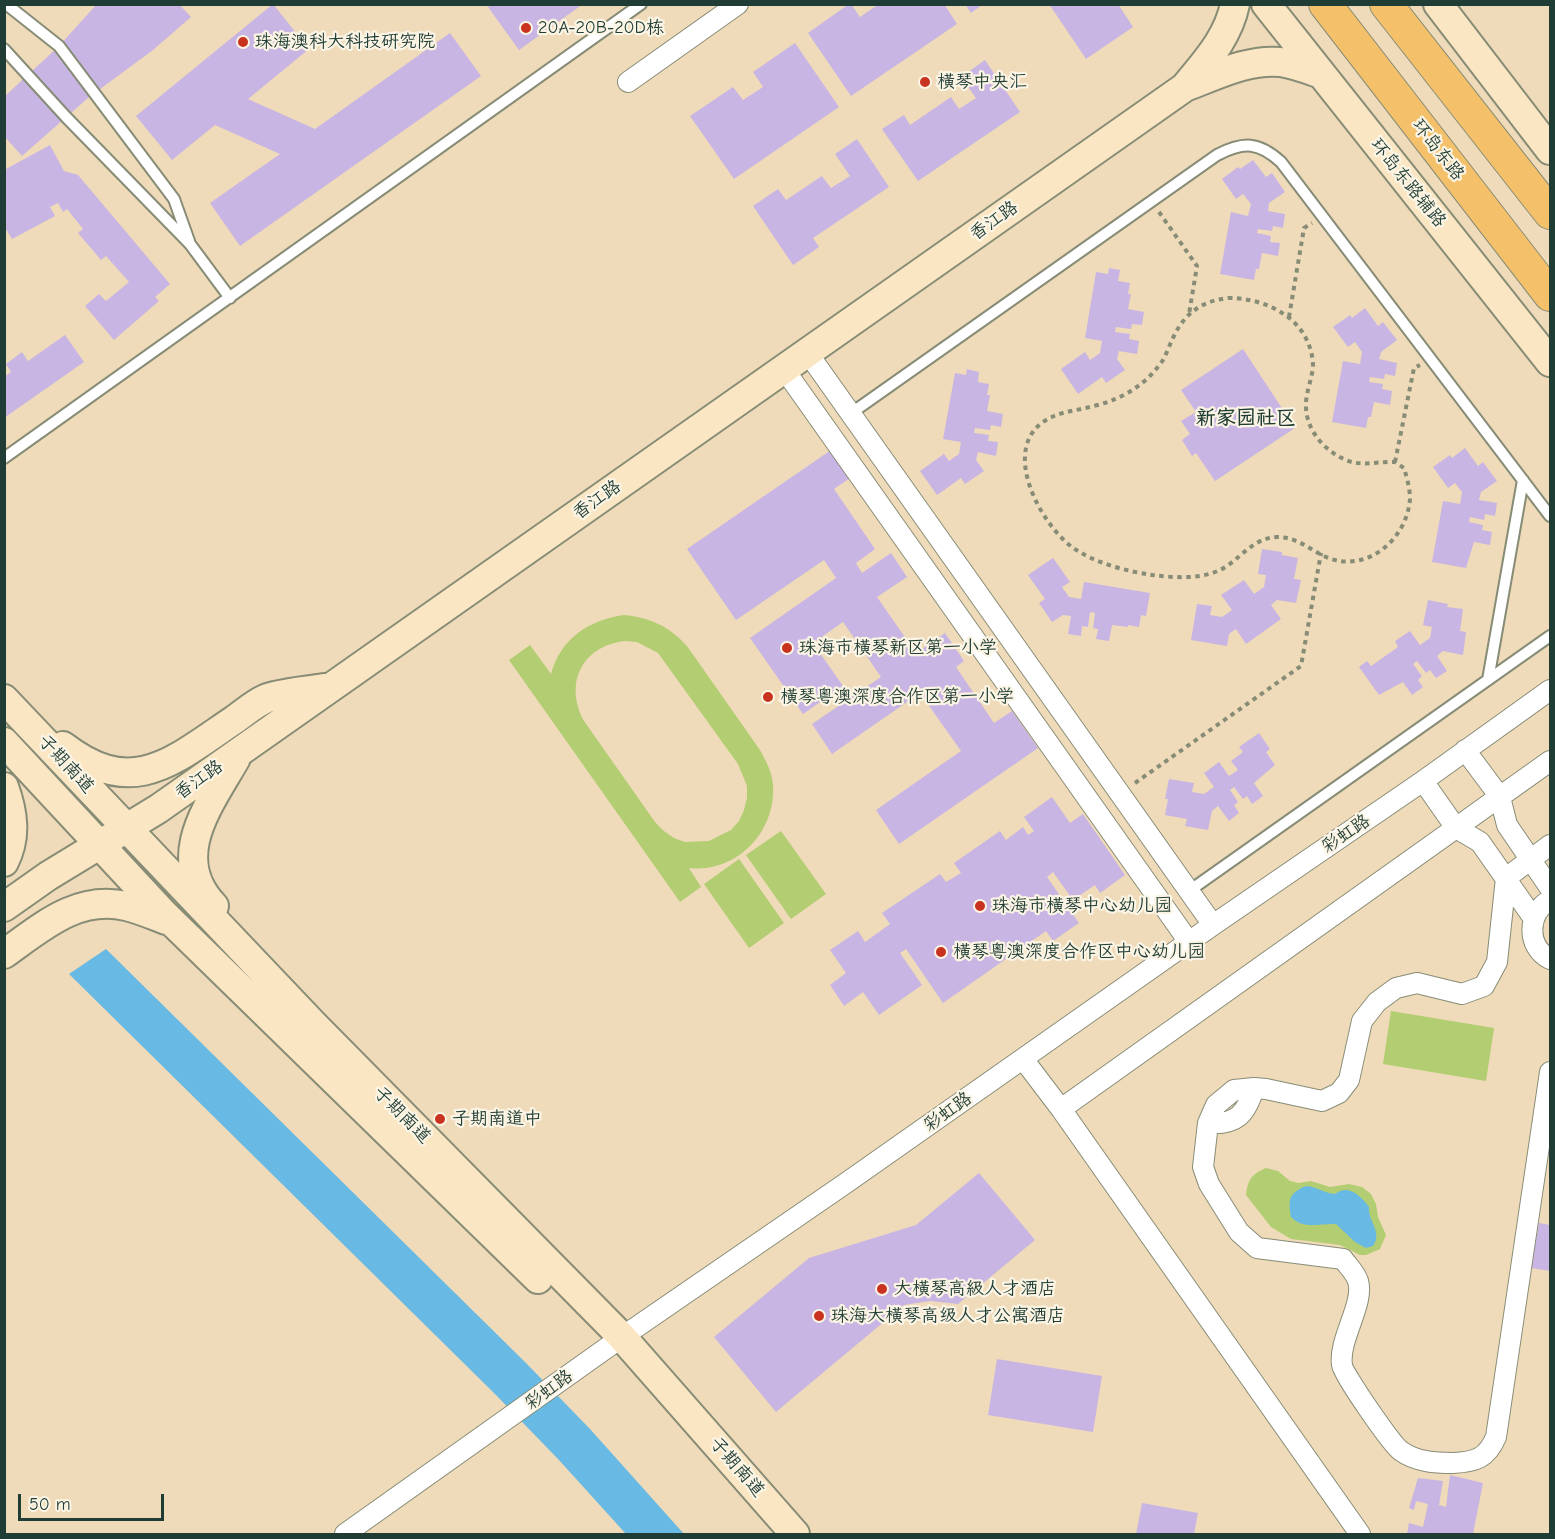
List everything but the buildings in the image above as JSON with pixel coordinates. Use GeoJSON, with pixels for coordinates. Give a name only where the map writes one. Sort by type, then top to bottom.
{"type":"FeatureCollection","features":[{"type":"Feature","properties":{"kind":"main road"},"geometry":{"type":"LineString","coordinates":[[1185,87],[1220,44],[1227,31],[1235,4]]}},
{"type":"Feature","properties":{"kind":"main road","name":"环岛东路辅路"},"geometry":{"type":"LineString","coordinates":[[1266,4],[1551,362]]}},
{"type":"Feature","properties":{"kind":"main road","name":"环岛东路"},"geometry":{"type":"LineString","coordinates":[[1325,4],[1551,295]]}},
{"type":"Feature","properties":{"kind":"main road"},"geometry":{"type":"LineString","coordinates":[[1386,4],[1551,213]]}},
{"type":"Feature","properties":{"kind":"main road"},"geometry":{"type":"LineString","coordinates":[[1438,4],[1551,150]]}},
{"type":"Feature","properties":{"kind":"main road"},"geometry":{"type":"LineString","coordinates":[[1185,87],[1235,68],[1264,62],[1293,64],[1321,74]]}},
{"type":"Feature","properties":{"kind":"main road","name":"香江路"},"geometry":{"type":"LineString","coordinates":[[4,907],[48,876],[158,809],[1185,87]]}},
{"type":"Feature","properties":{"kind":"main road"},"geometry":{"type":"LineString","coordinates":[[8,703],[86,763],[103,770],[122,773],[159,768],[266,699],[332,687]]}},
{"type":"Feature","properties":{"kind":"main road","name":"子期南道"},"geometry":{"type":"LineString","coordinates":[[8,703],[795,1534]]}},
{"type":"Feature","properties":{"kind":"main road","name":"子期南道"},"geometry":{"type":"LineString","coordinates":[[4,742],[171,921],[615,1342],[770,1534]]}},
{"type":"Feature","properties":{"kind":"main road"},"geometry":{"type":"LineString","coordinates":[[241,751],[200,821],[194,836],[195,869],[208,900],[291,984],[313,1024]]}},
{"type":"Feature","properties":{"kind":"main road"},"geometry":{"type":"LineString","coordinates":[[4,787],[12,810],[13,825],[12,841],[4,862]]}},
{"type":"Feature","properties":{"kind":"main road"},"geometry":{"type":"LineString","coordinates":[[4,954],[60,915],[86,905],[107,904],[128,907],[171,921]]}},
{"type":"Feature","properties":{"kind":"street"},"geometry":{"type":"LineString","coordinates":[[628,82],[738,4]]}},
{"type":"Feature","properties":{"kind":"street"},"geometry":{"type":"LineString","coordinates":[[807,352],[1213,925]]}},
{"type":"Feature","properties":{"kind":"street"},"geometry":{"type":"LineString","coordinates":[[783,369],[1189,942]]}},
{"type":"Feature","properties":{"kind":"street","name":"彩虹路"},"geometry":{"type":"LineString","coordinates":[[345,1534],[615,1342],[1551,690]]}},
{"type":"Feature","properties":{"kind":"street"},"geometry":{"type":"LineString","coordinates":[[1465,750],[1500,797],[1507,825],[1551,888]]}},
{"type":"Feature","properties":{"kind":"street"},"geometry":{"type":"LineString","coordinates":[[1061,1109],[1551,761]]}},
{"type":"Feature","properties":{"kind":"street"},"geometry":{"type":"LineString","coordinates":[[1422,781],[1456,828],[1480,842],[1534,919]]}},
{"type":"Feature","properties":{"kind":"street"},"geometry":{"type":"LineString","coordinates":[[1551,845],[1506,878],[1497,962],[1484,986],[1462,994],[1417,983],[1396,988],[1377,1002],[1362,1021],[1349,1080],[1340,1093],[1322,1101],[1266,1089],[1234,1090],[1216,1105],[1208,1123],[1203,1167],[1209,1184],[1239,1232],[1257,1248],[1343,1258],[1353,1272],[1359,1283],[1357,1301],[1342,1349],[1341,1368],[1401,1452],[1432,1464],[1469,1462],[1490,1452],[1496,1437],[1551,1072]]}},
{"type":"Feature","properties":{"kind":"street"},"geometry":{"type":"LineString","coordinates":[[1551,900],[1539,909],[1532,929],[1533,940],[1538,949],[1551,959]]}},
{"type":"Feature","properties":{"kind":"street"},"geometry":{"type":"LineString","coordinates":[[1023,1059],[1061,1109],[1360,1534]]}},
{"type":"Feature","properties":{"kind":"lane"},"geometry":{"type":"LineString","coordinates":[[6,4],[59,46],[174,199],[190,244]]}},
{"type":"Feature","properties":{"kind":"lane"},"geometry":{"type":"LineString","coordinates":[[4,458],[642,4]]}},
{"type":"Feature","properties":{"kind":"lane"},"geometry":{"type":"LineString","coordinates":[[4,49],[66,117],[190,244],[230,298]]}},
{"type":"Feature","properties":{"kind":"lane"},"geometry":{"type":"LineString","coordinates":[[850,414],[1217,155],[1233,147],[1251,145],[1268,150],[1281,162],[1551,516]]}},
{"type":"Feature","properties":{"kind":"lane"},"geometry":{"type":"LineString","coordinates":[[1488,680],[1523,480]]}},
{"type":"Feature","properties":{"kind":"lane"},"geometry":{"type":"LineString","coordinates":[[1189,891],[1551,636]]}},
{"type":"Feature","properties":{"kind":"path"},"geometry":{"type":"LineString","coordinates":[[1152,201],[1197,266],[1189,314]]}},
{"type":"Feature","properties":{"kind":"path"},"geometry":{"type":"LineString","coordinates":[[1289,317],[1304,228],[1322,215]]}},
{"type":"Feature","properties":{"kind":"path"},"geometry":{"type":"LineString","coordinates":[[1242,298],[1269,304],[1289,317],[1299,329],[1313,364],[1306,405],[1309,423],[1318,440],[1331,453],[1348,461],[1366,464],[1395,462],[1404,468],[1410,498],[1407,517],[1398,535],[1385,549],[1368,558],[1350,561],[1331,559],[1297,540],[1276,537],[1256,542],[1227,566],[1213,573],[1197,577],[1153,575],[1125,570],[1098,561],[1073,548],[1056,534],[1043,516],[1034,497],[1025,458],[1029,439],[1040,424],[1056,414],[1120,398],[1144,383],[1163,361],[1178,328],[1189,314],[1195,308],[1211,301],[1242,298]]}},
{"type":"Feature","properties":{"kind":"path"},"geometry":{"type":"LineString","coordinates":[[1395,462],[1414,368],[1430,357]]}},
{"type":"Feature","properties":{"kind":"path"},"geometry":{"type":"LineString","coordinates":[[1120,794],[1301,666],[1321,553]]}},
{"type":"Feature","properties":{"kind":"green space"},"geometry":{"type":"Polygon","coordinates":[[[624,615],[643,618],[659,624],[680,639],[760,750],[771,776],[772,802],[768,818],[760,833],[750,846],[723,864],[707,868],[689,868],[701,887],[680,902],[509,660],[530,645],[551,674],[562,650],[569,641],[588,626],[611,617],[624,615]],[[625,641],[610,644],[588,658],[577,680],[578,707],[584,721],[655,822],[674,838],[685,842],[709,841],[731,830],[739,821],[747,798],[747,786],[738,764],[658,653],[637,642],[625,641]]]}},
{"type":"Feature","properties":{"kind":"green space"},"geometry":{"type":"Polygon","coordinates":[[[781,831],[826,894],[791,919],[746,855],[781,831]]]}},
{"type":"Feature","properties":{"kind":"green space"},"geometry":{"type":"Polygon","coordinates":[[[739,859],[784,923],[749,948],[704,884],[739,859]]]}},
{"type":"Feature","properties":{"kind":"green space"},"geometry":{"type":"Polygon","coordinates":[[[1391,1011],[1494,1028],[1486,1081],[1383,1064],[1391,1011]]]}},
{"type":"Feature","properties":{"kind":"green space"},"geometry":{"type":"Polygon","coordinates":[[[1266,1168],[1278,1171],[1290,1181],[1298,1183],[1311,1181],[1330,1187],[1349,1184],[1362,1187],[1371,1194],[1376,1204],[1378,1217],[1386,1235],[1380,1249],[1360,1255],[1340,1245],[1291,1239],[1271,1227],[1246,1195],[1252,1178],[1257,1172],[1266,1168]]]}},
{"type":"Feature","properties":{"kind":"water"},"geometry":{"type":"Polygon","coordinates":[[[106,949],[526,1363],[590,1429],[684,1534],[626,1534],[495,1394],[69,974],[106,949]]]}},
{"type":"Feature","properties":{"kind":"water"},"geometry":{"type":"Polygon","coordinates":[[[1306,1186],[1335,1194],[1345,1190],[1354,1192],[1362,1198],[1369,1207],[1376,1231],[1376,1241],[1373,1246],[1366,1248],[1355,1242],[1336,1224],[1306,1225],[1291,1217],[1291,1197],[1296,1191],[1306,1186]]]}},
{"type":"Feature","properties":{"kind":"place","name":"20A-20B-20D栋"},"geometry":{"type":"Point","coordinates":[526,28]}},
{"type":"Feature","properties":{"kind":"place","name":"珠海澳科大科技研究院"},"geometry":{"type":"Point","coordinates":[243,42]}},
{"type":"Feature","properties":{"kind":"place","name":"横琴中央汇"},"geometry":{"type":"Point","coordinates":[925,82]}},
{"type":"Feature","properties":{"kind":"place","name":"珠海市横琴新区第一小学"},"geometry":{"type":"Point","coordinates":[787,648]}},
{"type":"Feature","properties":{"kind":"place","name":"横琴粤澳深度合作区第一小学"},"geometry":{"type":"Point","coordinates":[768,697]}},
{"type":"Feature","properties":{"kind":"place","name":"珠海市横琴中心幼儿园"},"geometry":{"type":"Point","coordinates":[980,906]}},
{"type":"Feature","properties":{"kind":"place","name":"横琴粤澳深度合作区中心幼儿园"},"geometry":{"type":"Point","coordinates":[941,952]}},
{"type":"Feature","properties":{"kind":"place","name":"子期南道中"},"geometry":{"type":"Point","coordinates":[440,1119]}},
{"type":"Feature","properties":{"kind":"place","name":"大橫琴高級人才酒店"},"geometry":{"type":"Point","coordinates":[882,1289]}},
{"type":"Feature","properties":{"kind":"place","name":"珠海大横琴高级人才公寓酒店"},"geometry":{"type":"Point","coordinates":[819,1316]}},
{"type":"Feature","properties":{"kind":"district","name":"新家园社区"},"geometry":{"type":"Point","coordinates":[1246,418]}}]}
